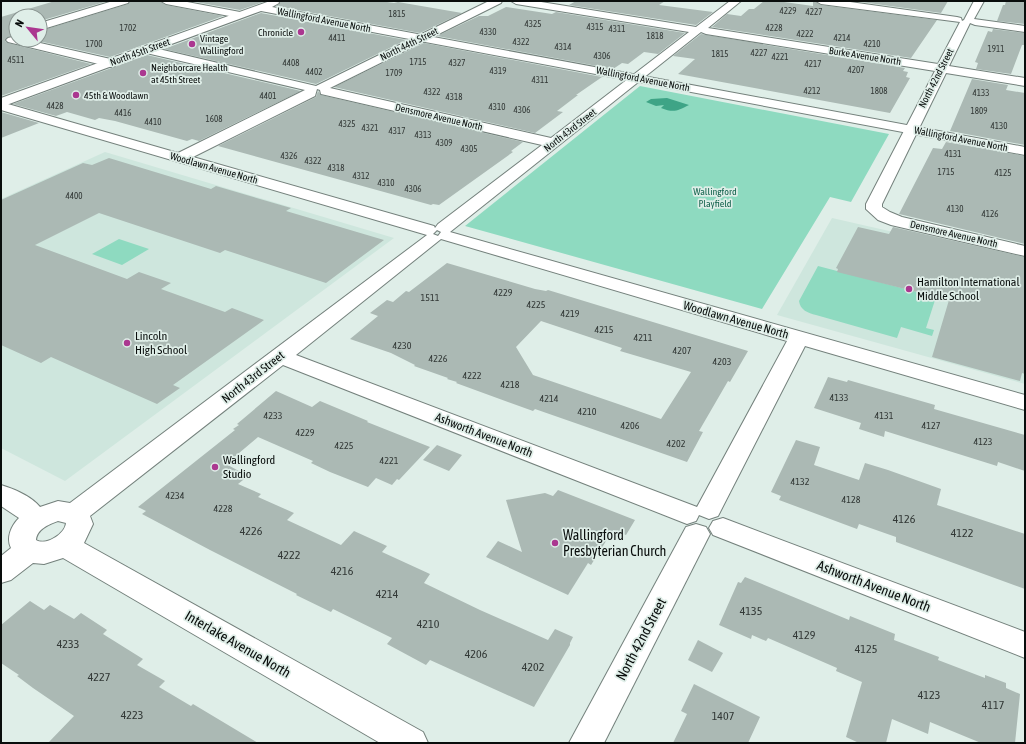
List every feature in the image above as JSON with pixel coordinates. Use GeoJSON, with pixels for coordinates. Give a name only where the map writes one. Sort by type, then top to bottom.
{"type":"FeatureCollection","features":[{"type":"Feature","properties":{"kind":"street"},"geometry":{"type":"LineString","coordinates":[[48,25],[124,1]]}},
{"type":"Feature","properties":{"kind":"street"},"geometry":{"type":"LineString","coordinates":[[166,1],[240,15]]}},
{"type":"Feature","properties":{"kind":"street","name":"North 45th Street"},"geometry":{"type":"LineString","coordinates":[[1,105],[279,1]]}},
{"type":"Feature","properties":{"kind":"street","name":"North 44th Street"},"geometry":{"type":"LineString","coordinates":[[179,158],[497,1]]}},
{"type":"Feature","properties":{"kind":"street","name":"Burke Avenue North"},"geometry":{"type":"LineString","coordinates":[[516,1],[1025,82]]}},
{"type":"Feature","properties":{"kind":"street","name":"North 43rd Street"},"geometry":{"type":"LineString","coordinates":[[74,514],[280,356],[736,1]]}},
{"type":"Feature","properties":{"kind":"street"},"geometry":{"type":"LineString","coordinates":[[821,1],[1025,29]]}},
{"type":"Feature","properties":{"kind":"street","name":"North 42nd Street"},"geometry":{"type":"LineString","coordinates":[[884,216],[874,209],[874,204],[941,68],[966,21],[979,1]]}},
{"type":"Feature","properties":{"kind":"street","name":"Wallingford Avenue North"},"geometry":{"type":"LineString","coordinates":[[260,8],[1025,151]]}},
{"type":"Feature","properties":{"kind":"street"},"geometry":{"type":"LineString","coordinates":[[48,47],[111,63]]}},
{"type":"Feature","properties":{"kind":"street","name":"Densmore Avenue North"},"geometry":{"type":"LineString","coordinates":[[146,50],[553,143]]}},
{"type":"Feature","properties":{"kind":"street","name":"Woodlawn Avenue North"},"geometry":{"type":"LineString","coordinates":[[1,105],[1025,403]]}},
{"type":"Feature","properties":{"kind":"street","name":"Densmore Avenue North"},"geometry":{"type":"LineString","coordinates":[[884,216],[897,221],[1025,251]]}},
{"type":"Feature","properties":{"kind":"street","name":"North 42nd Street"},"geometry":{"type":"LineString","coordinates":[[586,743],[799,338]]}},
{"type":"Feature","properties":{"kind":"street","name":"Ashworth Avenue North"},"geometry":{"type":"LineString","coordinates":[[280,356],[1025,645]]}},
{"type":"Feature","properties":{"kind":"street"},"geometry":{"type":"LineString","coordinates":[[1,494],[27,509],[36,520]]}},
{"type":"Feature","properties":{"kind":"street"},"geometry":{"type":"LineString","coordinates":[[58,512],[74,514],[78,518],[80,524],[78,531],[74,537],[64,545],[49,551],[40,552],[29,550],[22,543],[22,537],[25,530],[36,520],[48,514],[58,512]]}},
{"type":"Feature","properties":{"kind":"street","name":"Interlake Avenue North"},"geometry":{"type":"LineString","coordinates":[[64,545],[411,743]]}},
{"type":"Feature","properties":{"kind":"street"},"geometry":{"type":"LineString","coordinates":[[1,572],[29,550]]}},
{"type":"Feature","properties":{"kind":"shaded area"},"geometry":{"type":"Polygon","coordinates":[[[667,98],[689,105],[672,111],[661,108],[664,105],[656,106],[646,102],[651,99],[667,98]]]}},
{"type":"Feature","properties":{"kind":"shaded area","name":"Lincoln High School"},"geometry":{"type":"Polygon","coordinates":[[[105,152],[394,238],[65,481],[1,448],[1,199],[105,152]]]}},
{"type":"Feature","properties":{"kind":"shaded area","name":"Hamilton International Middle School"},"geometry":{"type":"Polygon","coordinates":[[[832,218],[1025,262],[1025,384],[777,315],[832,218]]]}},
{"type":"Feature","properties":{"kind":"green space","name":"Wallingford Playfield"},"geometry":{"type":"Polygon","coordinates":[[[640,86],[889,134],[851,202],[830,197],[762,309],[465,226],[640,86]]]}},
{"type":"Feature","properties":{"kind":"green space"},"geometry":{"type":"Polygon","coordinates":[[[119,239],[149,249],[122,265],[92,254],[119,239]]]}},
{"type":"Feature","properties":{"kind":"green space"},"geometry":{"type":"Polygon","coordinates":[[[818,266],[936,297],[926,328],[934,330],[932,336],[901,327],[897,338],[805,311],[801,307],[799,301],[818,266]]]}},
{"type":"Feature","properties":{"kind":"building"},"geometry":{"type":"Polygon","coordinates":[[[55,1],[108,1],[48,19],[48,8],[31,8],[55,1]]]}},
{"type":"Feature","properties":{"kind":"building"},"geometry":{"type":"Polygon","coordinates":[[[130,1],[160,1],[166,5],[223,16],[110,57],[48,43],[48,29],[128,4],[130,1]]]}},
{"type":"Feature","properties":{"kind":"building"},"geometry":{"type":"Polygon","coordinates":[[[190,1],[266,1],[240,10],[190,1]]]}},
{"type":"Feature","properties":{"kind":"building"},"geometry":{"type":"Polygon","coordinates":[[[280,1],[398,2],[462,13],[420,33],[276,6],[280,3],[280,1]]]}},
{"type":"Feature","properties":{"kind":"building"},"geometry":{"type":"Polygon","coordinates":[[[576,1],[665,1],[659,5],[713,12],[696,25],[569,5],[576,1]]]}},
{"type":"Feature","properties":{"kind":"building"},"geometry":{"type":"Polygon","coordinates":[[[764,1],[777,1],[813,6],[813,1],[815,1],[821,5],[937,20],[911,58],[712,27],[727,14],[741,16],[749,9],[754,9],[764,1]]]}},
{"type":"Feature","properties":{"kind":"building"},"geometry":{"type":"Polygon","coordinates":[[[854,1],[948,1],[941,13],[854,1]]]}},
{"type":"Feature","properties":{"kind":"building"},"geometry":{"type":"Polygon","coordinates":[[[1006,1],[1025,1],[1025,24],[997,21],[1006,1]]]}},
{"type":"Feature","properties":{"kind":"building"},"geometry":{"type":"Polygon","coordinates":[[[506,7],[552,14],[556,12],[685,33],[658,54],[644,52],[628,64],[622,63],[613,69],[437,36],[479,16],[488,16],[506,7]]]}},
{"type":"Feature","properties":{"kind":"building"},"geometry":{"type":"Polygon","coordinates":[[[261,13],[406,40],[316,84],[164,49],[261,13]]]}},
{"type":"Feature","properties":{"kind":"building"},"geometry":{"type":"Polygon","coordinates":[[[8,15],[8,37],[5,41],[8,43],[8,48],[28,48],[91,64],[1,96],[1,17],[8,15]]]}},
{"type":"Feature","properties":{"kind":"building"},"geometry":{"type":"Polygon","coordinates":[[[993,29],[1025,33],[1025,45],[1022,45],[1011,74],[976,69],[978,63],[975,62],[988,31],[992,32],[993,29]]]}},
{"type":"Feature","properties":{"kind":"building"},"geometry":{"type":"Polygon","coordinates":[[[701,34],[905,68],[903,71],[908,72],[906,77],[910,78],[890,113],[678,74],[695,59],[673,56],[701,34]]]}},
{"type":"Feature","properties":{"kind":"building"},"geometry":{"type":"Polygon","coordinates":[[[424,43],[602,77],[576,95],[578,95],[557,111],[563,112],[535,133],[334,87],[424,43]]]}},
{"type":"Feature","properties":{"kind":"building"},"geometry":{"type":"Polygon","coordinates":[[[147,55],[301,91],[199,141],[192,139],[187,141],[115,121],[99,118],[95,120],[67,112],[56,116],[13,104],[147,55]]]}},
{"type":"Feature","properties":{"kind":"building"},"geometry":{"type":"Polygon","coordinates":[[[972,79],[1008,85],[1006,90],[1025,93],[1025,145],[950,131],[972,79]]]}},
{"type":"Feature","properties":{"kind":"building"},"geometry":{"type":"Polygon","coordinates":[[[318,91],[321,95],[523,142],[511,151],[513,152],[439,205],[431,205],[218,146],[316,97],[318,91]]]}},
{"type":"Feature","properties":{"kind":"building"},"geometry":{"type":"Polygon","coordinates":[[[1,112],[39,123],[1,138],[1,112]]]}},
{"type":"Feature","properties":{"kind":"building"},"geometry":{"type":"Polygon","coordinates":[[[946,142],[1025,156],[1025,244],[899,214],[933,148],[942,149],[946,142]]]}},
{"type":"Feature","properties":{"kind":"building","name":"Lincoln High School"},"geometry":{"type":"Polygon","coordinates":[[[109,158],[211,189],[216,186],[291,208],[286,211],[384,240],[326,283],[225,250],[220,253],[99,213],[35,245],[127,279],[139,272],[171,283],[161,289],[225,312],[232,308],[264,320],[173,385],[180,388],[157,404],[51,357],[41,363],[1,345],[1,200],[83,163],[92,165],[109,158]]]}},
{"type":"Feature","properties":{"kind":"building"},"geometry":{"type":"Polygon","coordinates":[[[858,227],[889,234],[893,227],[1025,257],[1025,374],[1022,373],[1020,381],[932,357],[949,300],[837,272],[838,269],[836,268],[858,227]]]}},
{"type":"Feature","properties":{"kind":"building"},"geometry":{"type":"Polygon","coordinates":[[[447,263],[535,289],[548,290],[748,351],[730,382],[728,381],[699,431],[703,432],[687,462],[535,409],[533,411],[456,383],[457,382],[447,379],[448,378],[414,366],[415,365],[391,353],[350,339],[378,316],[370,313],[387,300],[393,302],[406,291],[409,292],[447,263]],[[541,321],[516,347],[533,375],[661,419],[691,372],[620,351],[622,348],[541,321]]]}},
{"type":"Feature","properties":{"kind":"building"},"geometry":{"type":"Polygon","coordinates":[[[828,377],[847,382],[848,380],[935,405],[934,409],[1025,435],[1025,471],[998,462],[997,466],[885,431],[884,437],[859,429],[861,423],[814,408],[828,377]]]}},
{"type":"Feature","properties":{"kind":"building"},"geometry":{"type":"Polygon","coordinates":[[[276,391],[312,407],[320,401],[368,421],[367,422],[430,447],[399,480],[397,479],[392,485],[376,478],[368,487],[330,472],[311,463],[313,461],[258,437],[226,464],[248,476],[238,484],[261,494],[258,497],[294,513],[287,520],[341,545],[354,531],[387,546],[382,552],[430,574],[424,583],[480,610],[548,640],[555,629],[573,637],[570,645],[534,707],[430,660],[426,665],[387,644],[392,638],[333,609],[331,612],[296,595],[297,594],[142,514],[146,511],[138,507],[235,430],[233,429],[239,425],[237,424],[276,391]]]}},
{"type":"Feature","properties":{"kind":"building"},"geometry":{"type":"Polygon","coordinates":[[[796,440],[820,447],[814,465],[859,480],[865,463],[888,470],[941,489],[937,505],[1025,534],[1025,589],[896,542],[896,537],[859,524],[857,529],[779,500],[781,496],[771,492],[796,440]]]}},
{"type":"Feature","properties":{"kind":"building"},"geometry":{"type":"Polygon","coordinates":[[[437,445],[462,455],[449,471],[423,460],[437,445]]]}},
{"type":"Feature","properties":{"kind":"building","name":"Wallingford Presbyterian Church"},"geometry":{"type":"Polygon","coordinates":[[[558,490],[635,520],[626,535],[613,530],[591,565],[588,563],[568,595],[486,557],[498,541],[522,552],[506,500],[545,493],[553,496],[558,490]]]}},
{"type":"Feature","properties":{"kind":"building"},"geometry":{"type":"Polygon","coordinates":[[[745,577],[849,620],[850,616],[895,634],[894,640],[939,657],[938,660],[985,678],[985,675],[1006,683],[1006,688],[1020,694],[1015,743],[981,743],[930,722],[928,734],[892,719],[886,743],[859,743],[846,737],[862,682],[836,671],[837,668],[768,638],[766,641],[752,635],[751,639],[719,625],[738,582],[741,583],[745,577]]]}},
{"type":"Feature","properties":{"kind":"building"},"geometry":{"type":"Polygon","coordinates":[[[30,601],[44,610],[50,605],[74,619],[81,613],[107,630],[103,634],[143,659],[137,665],[165,681],[159,687],[191,706],[193,704],[258,743],[48,743],[74,716],[33,688],[17,676],[19,675],[1,663],[1,625],[30,601]]]}},
{"type":"Feature","properties":{"kind":"building"},"geometry":{"type":"Polygon","coordinates":[[[698,640],[723,653],[712,672],[688,660],[698,640]]]}},
{"type":"Feature","properties":{"kind":"building"},"geometry":{"type":"Polygon","coordinates":[[[694,684],[760,717],[748,743],[673,743],[687,714],[681,711],[694,684]]]}},
{"type":"Feature","properties":{"kind":"place","name":"Chronicle"},"geometry":{"type":"Point","coordinates":[301,32]}},
{"type":"Feature","properties":{"kind":"place","name":"Vintage Wallingford"},"geometry":{"type":"Point","coordinates":[192,44]}},
{"type":"Feature","properties":{"kind":"place","name":"Neighborcare Health at 45th Street"},"geometry":{"type":"Point","coordinates":[143,73]}},
{"type":"Feature","properties":{"kind":"place","name":"45th & Woodlawn"},"geometry":{"type":"Point","coordinates":[76,95]}},
{"type":"Feature","properties":{"kind":"place","name":"Hamilton International Middle School"},"geometry":{"type":"Point","coordinates":[909,289]}},
{"type":"Feature","properties":{"kind":"place","name":"Lincoln High School"},"geometry":{"type":"Point","coordinates":[127,343]}},
{"type":"Feature","properties":{"kind":"place","name":"Wallingford Studio"},"geometry":{"type":"Point","coordinates":[215,467]}},
{"type":"Feature","properties":{"kind":"place","name":"Wallingford Presbyterian Church"},"geometry":{"type":"Point","coordinates":[555,543]}}]}
